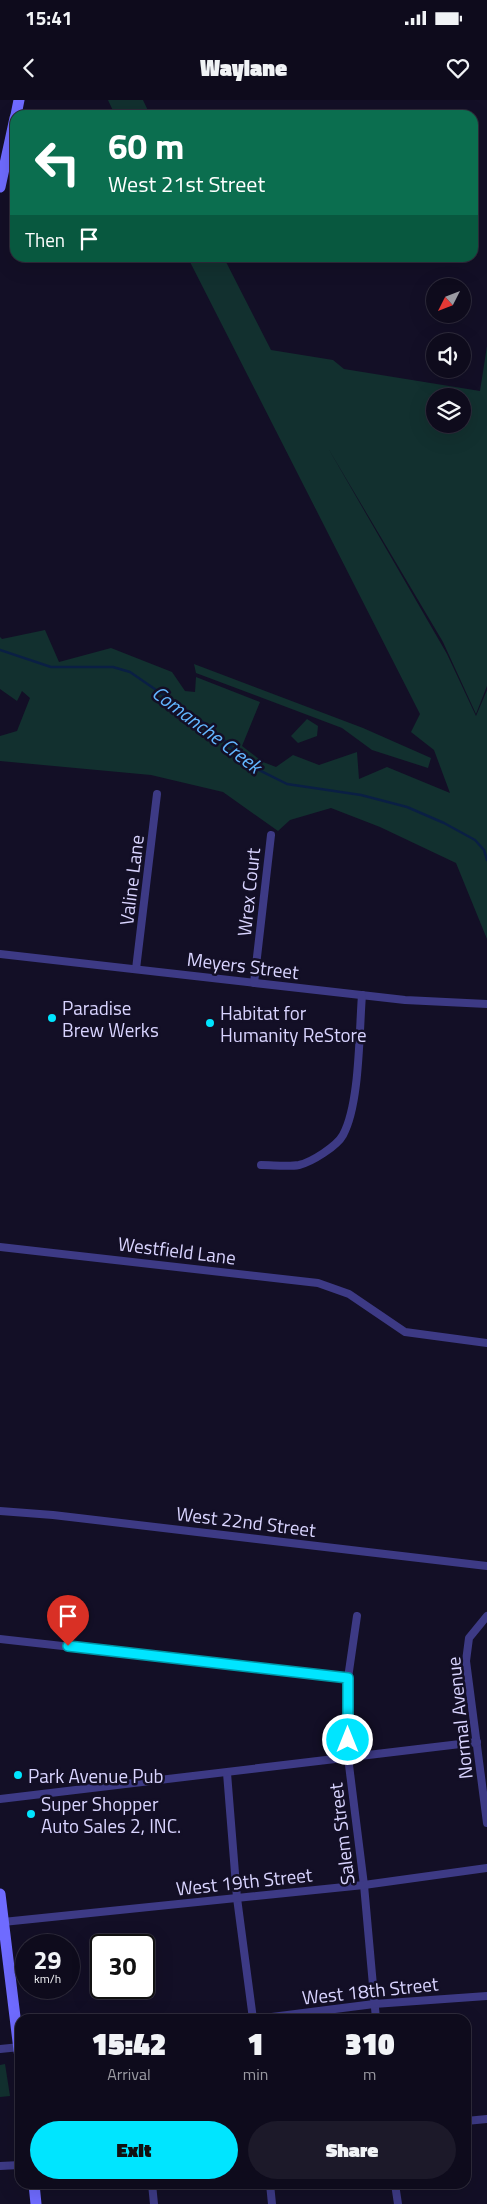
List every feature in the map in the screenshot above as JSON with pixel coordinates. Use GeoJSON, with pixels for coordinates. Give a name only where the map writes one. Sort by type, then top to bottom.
{"type":"FeatureCollection","features":[{"type":"Feature","properties":{"kind":"main road"},"geometry":{"type":"LineString","coordinates":[[0,187],[10,140]]}},
{"type":"Feature","properties":{"kind":"main road"},"geometry":{"type":"LineString","coordinates":[[0,1894],[3,1922],[2,1937],[15,2019]]}},
{"type":"Feature","properties":{"kind":"main road"},"geometry":{"type":"LineString","coordinates":[[34,2189],[36,2204]]}},
{"type":"Feature","properties":{"kind":"street","name":"Valine Lane"},"geometry":{"type":"LineString","coordinates":[[136,969],[157,794]]}},
{"type":"Feature","properties":{"kind":"street","name":"Wrex Court"},"geometry":{"type":"LineString","coordinates":[[254,983],[271,835]]}},
{"type":"Feature","properties":{"kind":"street","name":"Meyers Street"},"geometry":{"type":"LineString","coordinates":[[0,954],[362,995],[437,1002],[485,1003]]}},
{"type":"Feature","properties":{"kind":"street"},"geometry":{"type":"LineString","coordinates":[[261,1164],[300,1165],[325,1152],[342,1136],[350,1117],[354,1097],[362,995]]}},
{"type":"Feature","properties":{"kind":"street","name":"Westfield Lane"},"geometry":{"type":"LineString","coordinates":[[0,1247],[318,1283],[349,1294],[405,1332],[487,1343]]}},
{"type":"Feature","properties":{"kind":"street","name":"West 22nd Street"},"geometry":{"type":"LineString","coordinates":[[0,1511],[53,1515],[487,1566]]}},
{"type":"Feature","properties":{"kind":"street","name":"Salem Street"},"geometry":{"type":"LineString","coordinates":[[357,1616],[348,1678],[348,1757],[364,1885],[375,2014]]}},
{"type":"Feature","properties":{"kind":"street","name":"Normal Avenue"},"geometry":{"type":"LineString","coordinates":[[487,1616],[468,1638],[466,1661],[487,1823]]}},
{"type":"Feature","properties":{"kind":"street"},"geometry":{"type":"LineString","coordinates":[[0,1639],[348,1678]]}},
{"type":"Feature","properties":{"kind":"street"},"geometry":{"type":"LineString","coordinates":[[0,1799],[477,1742]]}},
{"type":"Feature","properties":{"kind":"street"},"geometry":{"type":"LineString","coordinates":[[227,1773],[237,1898],[253,2014]]}},
{"type":"Feature","properties":{"kind":"street","name":"West 19th Street"},"geometry":{"type":"LineString","coordinates":[[3,1922],[364,1885],[487,1868]]}},
{"type":"Feature","properties":{"kind":"street","name":"West 18th Street"},"geometry":{"type":"LineString","coordinates":[[294,2014],[374,2004],[487,1996]]}},
{"type":"Feature","properties":{"kind":"street"},"geometry":{"type":"LineString","coordinates":[[0,2049],[15,2050]]}},
{"type":"Feature","properties":{"kind":"street"},"geometry":{"type":"LineString","coordinates":[[471,2121],[487,2119]]}},
{"type":"Feature","properties":{"kind":"street"},"geometry":{"type":"LineString","coordinates":[[0,2166],[15,2164]]}},
{"type":"Feature","properties":{"kind":"street"},"geometry":{"type":"LineString","coordinates":[[152,2189],[154,2204]]}},
{"type":"Feature","properties":{"kind":"street"},"geometry":{"type":"LineString","coordinates":[[270,2189],[272,2204]]}},
{"type":"Feature","properties":{"kind":"street"},"geometry":{"type":"LineString","coordinates":[[396,2189],[398,2204]]}},
{"type":"Feature","properties":{"kind":"green space"},"geometry":{"type":"Polygon","coordinates":[[[108,100],[143,100],[148,110],[113,110],[108,100]]]}},
{"type":"Feature","properties":{"kind":"green space"},"geometry":{"type":"Polygon","coordinates":[[[190,262],[226,262],[271,350],[333,360],[344,369],[461,388],[426,388],[426,433],[471,433],[471,390],[480,391],[487,346],[487,686],[476,714],[443,642],[328,448],[447,654],[476,716],[487,690],[487,939],[456,863],[380,827],[331,808],[290,820],[278,831],[223,792],[151,775],[0,761],[0,736],[17,731],[30,698],[22,691],[17,701],[0,689],[0,637],[2,639],[45,630],[59,662],[111,648],[172,672],[185,691],[195,692],[196,677],[260,702],[242,746],[263,762],[276,767],[293,755],[319,765],[357,752],[359,779],[387,767],[450,793],[434,750],[411,732],[420,714],[190,262]]]}},
{"type":"Feature","properties":{"kind":"green space"},"geometry":{"type":"Polygon","coordinates":[[[194,664],[363,728],[431,758],[428,768],[372,750],[342,728],[196,673],[194,664]]]}},
{"type":"Feature","properties":{"kind":"green space"},"geometry":{"type":"Polygon","coordinates":[[[307,719],[318,726],[317,736],[298,743],[291,736],[307,719]]]}},
{"type":"Feature","properties":{"kind":"green space"},"geometry":{"type":"Polygon","coordinates":[[[5,2064],[10,2096],[0,2097],[0,2065],[5,2064]]]}},
{"type":"Feature","properties":{"kind":"waterway","name":"Comanche Creek"},"geometry":{"type":"LineString","coordinates":[[0,650],[51,667],[113,667],[130,672],[210,727],[251,766],[287,784],[361,795],[407,807],[444,823],[475,840],[484,850],[487,860]]}},
{"type":"Feature","properties":{"kind":"place","name":"Paradise Brew Werks"},"geometry":{"type":"Point","coordinates":[52,1018]}},
{"type":"Feature","properties":{"kind":"place","name":"Habitat for Humanity ReStore"},"geometry":{"type":"Point","coordinates":[210,1023]}},
{"type":"Feature","properties":{"kind":"place","name":"Park Avenue Pub"},"geometry":{"type":"Point","coordinates":[18,1775]}},
{"type":"Feature","properties":{"kind":"place","name":"Super Shopper Auto Sales 2, INC."},"geometry":{"type":"Point","coordinates":[31,1814]}},
{"type":"Feature","properties":{"kind":"route"},"geometry":{"type":"LineString","coordinates":[[68,1646],[348,1678],[348,1740]]}}]}
